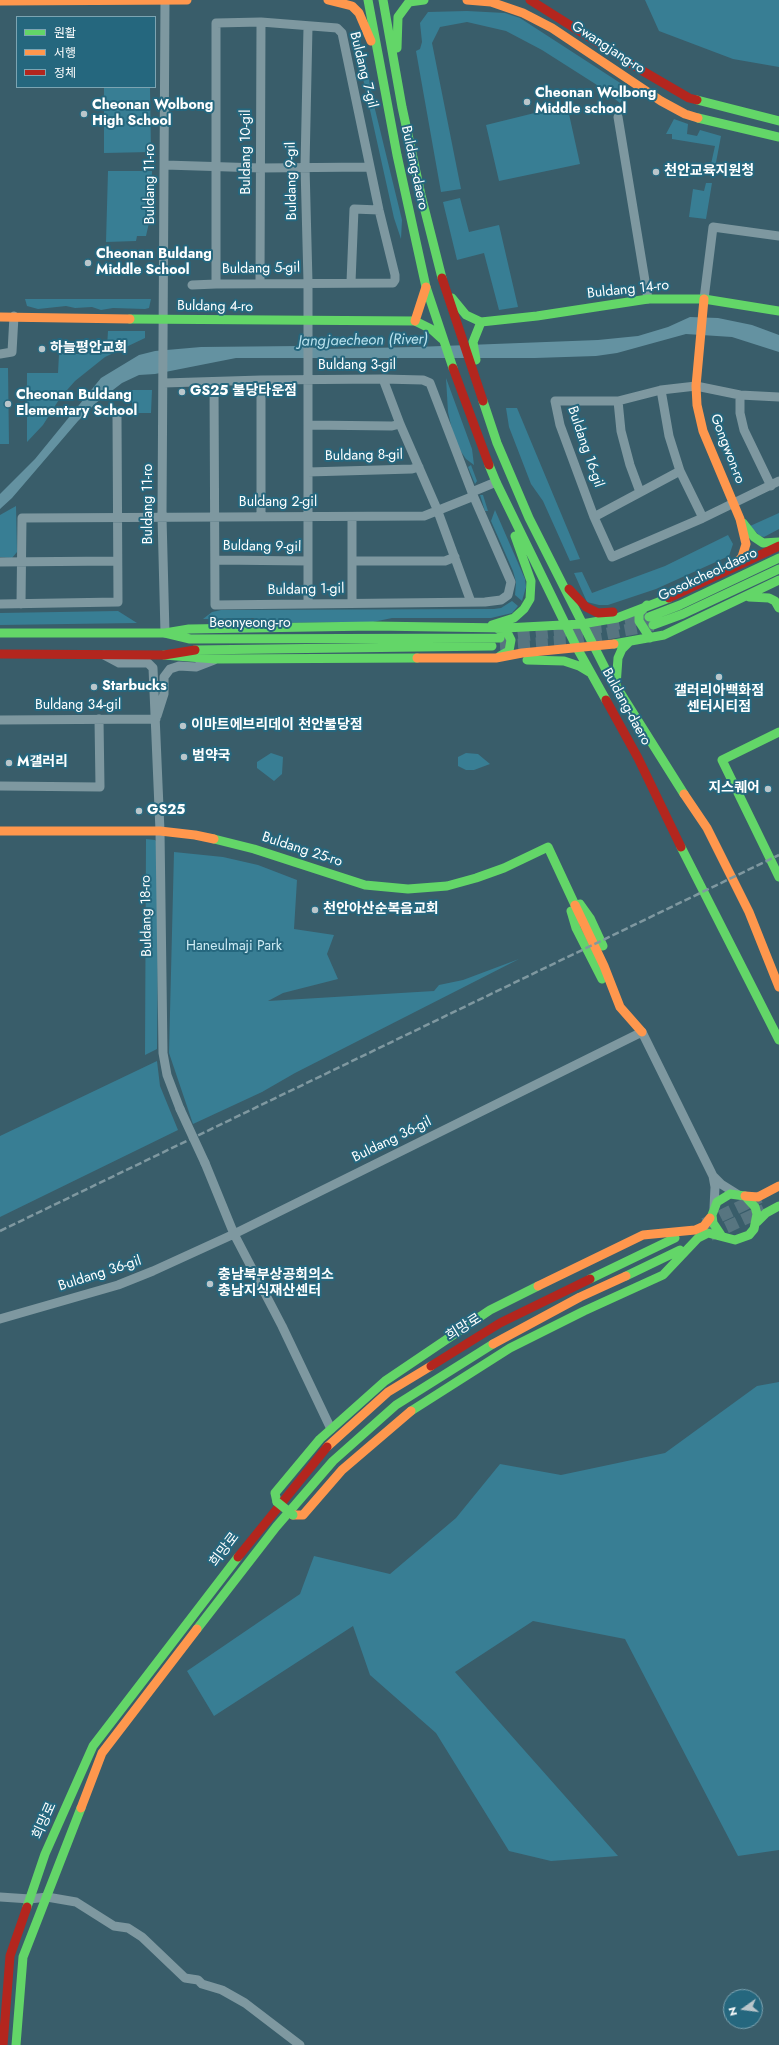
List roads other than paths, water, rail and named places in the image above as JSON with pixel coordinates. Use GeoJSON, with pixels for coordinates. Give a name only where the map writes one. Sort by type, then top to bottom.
{"type":"FeatureCollection","features":[{"type":"Feature","properties":{"kind":"main road"},"geometry":{"type":"LineString","coordinates":[[0,1],[187,0]]}},
{"type":"Feature","properties":{"kind":"main road"},"geometry":{"type":"LineString","coordinates":[[328,0],[352,6],[359,14],[368,36],[376,50]]}},
{"type":"Feature","properties":{"kind":"main road","name":"Buldang-daero"},"geometry":{"type":"LineString","coordinates":[[368,0],[376,50],[397,156],[426,287],[442,339],[496,482],[577,648],[638,758],[690,865],[779,1040]]}},
{"type":"Feature","properties":{"kind":"main road","name":"Buldang-daero"},"geometry":{"type":"LineString","coordinates":[[383,0],[421,195],[444,287],[497,443],[529,518],[593,646],[616,688],[707,828],[748,912],[779,987]]}},
{"type":"Feature","properties":{"kind":"main road"},"geometry":{"type":"LineString","coordinates":[[396,69],[398,17],[405,4],[424,0]]}},
{"type":"Feature","properties":{"kind":"main road","name":"Gwangjang-ro"},"geometry":{"type":"LineString","coordinates":[[467,0],[491,2],[523,13],[552,28],[662,101],[685,114],[727,126],[779,137]]}},
{"type":"Feature","properties":{"kind":"main road","name":"Gwangjang-ro"},"geometry":{"type":"LineString","coordinates":[[530,0],[641,70],[690,98],[779,121]]}},
{"type":"Feature","properties":{"kind":"main road"},"geometry":{"type":"LineString","coordinates":[[426,287],[415,321],[431,329],[442,339]]}},
{"type":"Feature","properties":{"kind":"main road"},"geometry":{"type":"LineString","coordinates":[[444,287],[466,315],[481,322],[473,339],[472,347],[477,363],[475,380]]}},
{"type":"Feature","properties":{"kind":"main road","name":"Buldang 14-ro"},"geometry":{"type":"LineString","coordinates":[[481,322],[537,316],[648,299],[704,299],[779,311]]}},
{"type":"Feature","properties":{"kind":"main road","name":"Gongwon-ro"},"geometry":{"type":"LineString","coordinates":[[704,299],[696,386],[697,405],[703,431],[740,519]]}},
{"type":"Feature","properties":{"kind":"main road","name":"Buldang 4-ro"},"geometry":{"type":"LineString","coordinates":[[0,317],[14,316],[307,322],[415,321]]}},
{"type":"Feature","properties":{"kind":"main road"},"geometry":{"type":"LineString","coordinates":[[485,627],[514,618],[524,609],[530,599],[531,581],[510,522],[507,504]]}},
{"type":"Feature","properties":{"kind":"main road"},"geometry":{"type":"LineString","coordinates":[[740,519],[754,537],[763,543],[779,542]]}},
{"type":"Feature","properties":{"kind":"main road"},"geometry":{"type":"LineString","coordinates":[[731,569],[742,557],[746,544],[740,519]]}},
{"type":"Feature","properties":{"kind":"main road"},"geometry":{"type":"LineString","coordinates":[[165,632],[189,629],[358,626],[496,628],[566,626],[582,624],[617,618],[686,591],[779,546]]}},
{"type":"Feature","properties":{"kind":"main road","name":"Gosokcheol-daero"},"geometry":{"type":"LineString","coordinates":[[779,558],[680,605],[651,621],[683,614],[779,569]]}},
{"type":"Feature","properties":{"kind":"main road"},"geometry":{"type":"LineString","coordinates":[[555,571],[570,591],[586,607],[598,613],[609,614],[648,605]]}},
{"type":"Feature","properties":{"kind":"main road"},"geometry":{"type":"LineString","coordinates":[[164,655],[215,659],[496,658],[522,653],[629,642],[664,635],[740,600],[779,580]]}},
{"type":"Feature","properties":{"kind":"main road"},"geometry":{"type":"LineString","coordinates":[[740,600],[754,596],[769,598],[775,601],[779,608]]}},
{"type":"Feature","properties":{"kind":"main road"},"geometry":{"type":"LineString","coordinates":[[648,605],[639,612],[639,621],[650,638]]}},
{"type":"Feature","properties":{"kind":"main road"},"geometry":{"type":"LineString","coordinates":[[496,628],[508,634],[511,644],[509,651],[506,654],[496,658]]}},
{"type":"Feature","properties":{"kind":"main road","name":"Beonyeong-ro"},"geometry":{"type":"LineString","coordinates":[[0,633],[165,632],[190,639],[500,642],[191,650],[164,655],[0,654]]}},
{"type":"Feature","properties":{"kind":"main road"},"geometry":{"type":"LineString","coordinates":[[616,688],[618,658],[622,649],[629,642]]}},
{"type":"Feature","properties":{"kind":"main road"},"geometry":{"type":"LineString","coordinates":[[496,658],[504,660],[564,661],[583,668],[592,676]]}},
{"type":"Feature","properties":{"kind":"main road"},"geometry":{"type":"LineString","coordinates":[[779,732],[722,760],[779,877]]}},
{"type":"Feature","properties":{"kind":"main road","name":"Buldang 25-ro"},"geometry":{"type":"LineString","coordinates":[[0,831],[160,831],[195,835],[226,841],[365,885],[408,890],[447,886],[476,878],[504,868],[548,847],[566,884]]}},
{"type":"Feature","properties":{"kind":"main road"},"geometry":{"type":"LineString","coordinates":[[566,884],[604,966],[620,1007],[642,1032]]}},
{"type":"Feature","properties":{"kind":"main road"},"geometry":{"type":"LineString","coordinates":[[566,884],[590,918],[642,1032]]}},
{"type":"Feature","properties":{"kind":"main road"},"geometry":{"type":"LineString","coordinates":[[779,1186],[758,1197],[741,1195],[723,1197],[704,1226],[695,1230],[643,1234],[490,1310],[385,1380],[320,1439],[275,1493],[277,1502],[293,1515],[303,1515],[342,1470],[413,1410],[522,1342],[663,1274],[698,1238],[708,1234],[721,1235],[735,1240],[743,1238],[749,1234],[757,1222],[766,1213],[779,1206]]}},
{"type":"Feature","properties":{"kind":"main road"},"geometry":{"type":"LineString","coordinates":[[741,1195],[755,1207],[757,1222]]}},
{"type":"Feature","properties":{"kind":"main road"},"geometry":{"type":"LineString","coordinates":[[713,1212],[712,1223],[721,1235]]}},
{"type":"Feature","properties":{"kind":"main road","name":"희망로"},"geometry":{"type":"LineString","coordinates":[[3,2045],[10,1956],[45,1854],[93,1746],[264,1522],[325,1449],[388,1392],[500,1323],[675,1238]]}},
{"type":"Feature","properties":{"kind":"main road"},"geometry":{"type":"LineString","coordinates":[[16,2045],[23,1957],[102,1753],[276,1528],[333,1461],[396,1405],[502,1338],[580,1297],[680,1250]]}},
{"type":"Feature","properties":{"kind":"street","name":"Buldang 11-ro"},"geometry":{"type":"LineString","coordinates":[[165,0],[165,320],[162,518],[165,632]]}},
{"type":"Feature","properties":{"kind":"street","name":"Buldang 7-gil"},"geometry":{"type":"LineString","coordinates":[[215,166],[216,24],[261,22],[308,27],[337,28],[342,33],[370,167]]}},
{"type":"Feature","properties":{"kind":"street","name":"Buldang 10-gil"},"geometry":{"type":"LineString","coordinates":[[260,283],[261,22]]}},
{"type":"Feature","properties":{"kind":"street","name":"Buldang 9-gil"},"geometry":{"type":"LineString","coordinates":[[308,27],[305,166],[308,282],[308,603]]}},
{"type":"Feature","properties":{"kind":"street"},"geometry":{"type":"LineString","coordinates":[[618,117],[648,299]]}},
{"type":"Feature","properties":{"kind":"street"},"geometry":{"type":"LineString","coordinates":[[165,165],[261,168],[305,166],[370,167]]}},
{"type":"Feature","properties":{"kind":"street","name":"Buldang 5-gil"},"geometry":{"type":"LineString","coordinates":[[215,166],[216,284],[308,282],[393,283],[395,280],[370,167]]}},
{"type":"Feature","properties":{"kind":"street"},"geometry":{"type":"LineString","coordinates":[[351,282],[354,209],[379,210]]}},
{"type":"Feature","properties":{"kind":"street"},"geometry":{"type":"LineString","coordinates":[[704,299],[713,226],[779,236]]}},
{"type":"Feature","properties":{"kind":"street"},"geometry":{"type":"LineString","coordinates":[[192,285],[216,284]]}},
{"type":"Feature","properties":{"kind":"street"},"geometry":{"type":"LineString","coordinates":[[0,354],[12,352],[14,316]]}},
{"type":"Feature","properties":{"kind":"street","name":"Buldang 8-gil"},"geometry":{"type":"LineString","coordinates":[[383,379],[400,424],[437,510],[471,602]]}},
{"type":"Feature","properties":{"kind":"street","name":"Buldang 3-gil"},"geometry":{"type":"LineString","coordinates":[[164,380],[214,382],[261,380],[423,380],[430,383],[472,494]]}},
{"type":"Feature","properties":{"kind":"street"},"geometry":{"type":"LineString","coordinates":[[261,380],[261,517]]}},
{"type":"Feature","properties":{"kind":"street","name":"Buldang 1-gil"},"geometry":{"type":"LineString","coordinates":[[214,382],[214,517],[216,560],[215,605],[471,602],[501,600],[508,595],[511,582],[472,494]]}},
{"type":"Feature","properties":{"kind":"street","name":"Buldang 16-gil"},"geometry":{"type":"LineString","coordinates":[[775,483],[703,518],[608,557],[560,425],[555,401],[618,401],[661,390],[696,386],[740,395],[779,397]]}},
{"type":"Feature","properties":{"kind":"street"},"geometry":{"type":"LineString","coordinates":[[661,390],[669,436],[680,471],[703,518]]}},
{"type":"Feature","properties":{"kind":"street"},"geometry":{"type":"LineString","coordinates":[[740,395],[740,413],[744,430],[775,483]]}},
{"type":"Feature","properties":{"kind":"street"},"geometry":{"type":"LineString","coordinates":[[618,401],[621,431],[630,465],[640,492]]}},
{"type":"Feature","properties":{"kind":"street"},"geometry":{"type":"LineString","coordinates":[[0,604],[118,602],[117,417]]}},
{"type":"Feature","properties":{"kind":"street"},"geometry":{"type":"LineString","coordinates":[[308,425],[392,426],[400,424]]}},
{"type":"Feature","properties":{"kind":"street","name":"Buldang 8-gil"},"geometry":{"type":"LineString","coordinates":[[308,472],[412,470],[419,467]]}},
{"type":"Feature","properties":{"kind":"street"},"geometry":{"type":"LineString","coordinates":[[594,517],[680,471]]}},
{"type":"Feature","properties":{"kind":"street","name":"Buldang 2-gil"},"geometry":{"type":"LineString","coordinates":[[20,562],[22,518],[424,516],[469,498],[472,494],[496,482]]}},
{"type":"Feature","properties":{"kind":"street"},"geometry":{"type":"LineString","coordinates":[[352,517],[352,603]]}},
{"type":"Feature","properties":{"kind":"street"},"geometry":{"type":"LineString","coordinates":[[352,561],[445,561],[455,558]]}},
{"type":"Feature","properties":{"kind":"street","name":"Buldang 9-gil"},"geometry":{"type":"LineString","coordinates":[[216,560],[308,561]]}},
{"type":"Feature","properties":{"kind":"street"},"geometry":{"type":"LineString","coordinates":[[0,562],[117,561]]}},
{"type":"Feature","properties":{"kind":"street"},"geometry":{"type":"LineString","coordinates":[[20,562],[21,604]]}},
{"type":"Feature","properties":{"kind":"street","name":"Buldang 18-ro"},"geometry":{"type":"LineString","coordinates":[[103,654],[119,663],[148,663],[153,668],[160,831],[164,1054],[167,1075],[180,1109],[205,1163],[234,1234],[282,1326],[331,1429]]}},
{"type":"Feature","properties":{"kind":"street"},"geometry":{"type":"LineString","coordinates":[[156,719],[164,694],[164,677],[170,669],[179,666],[196,667],[215,659]]}},
{"type":"Feature","properties":{"kind":"street","name":"Buldang 34-gil"},"geometry":{"type":"LineString","coordinates":[[0,720],[156,719]]}},
{"type":"Feature","properties":{"kind":"street"},"geometry":{"type":"LineString","coordinates":[[0,786],[100,787],[100,720]]}},
{"type":"Feature","properties":{"kind":"street"},"geometry":{"type":"LineString","coordinates":[[642,1032],[713,1176],[715,1187],[713,1212]]}},
{"type":"Feature","properties":{"kind":"street","name":"Buldang 36-gil"},"geometry":{"type":"LineString","coordinates":[[0,1319],[118,1285],[234,1234],[642,1032]]}},
{"type":"Feature","properties":{"kind":"street"},"geometry":{"type":"LineString","coordinates":[[713,1176],[721,1184],[741,1195]]}},
{"type":"Feature","properties":{"kind":"street"},"geometry":{"type":"LineString","coordinates":[[0,1897],[30,1899],[47,1897],[76,1902],[114,1926],[128,1928],[142,1937],[185,1978],[198,1980],[202,1984],[222,1990],[245,2003],[300,2045]]}},
{"type":"Feature","properties":{"kind":"tunnel"},"geometry":{"type":"LineString","coordinates":[[500,638],[608,626],[648,617]]}},
{"type":"Feature","properties":{"kind":"tunnel"},"geometry":{"type":"LineString","coordinates":[[500,646],[568,641],[653,625]]}},
{"type":"Feature","properties":{"kind":"tunnel"},"geometry":{"type":"LineString","coordinates":[[704,1224],[760,1197]]}},
{"type":"Feature","properties":{"kind":"tunnel"},"geometry":{"type":"LineString","coordinates":[[710,1235],[764,1210]]}},
{"type":"Feature","properties":{"kind":"railway"},"geometry":{"type":"LineString","coordinates":[[0,1231],[779,855]]}},
{"type":"Feature","properties":{"kind":"place","name":"Cheonan Wolbong Middle school"},"geometry":{"type":"Point","coordinates":[527,102]}},
{"type":"Feature","properties":{"kind":"place","name":"Cheonan Wolbong High School"},"geometry":{"type":"Point","coordinates":[84,114]}},
{"type":"Feature","properties":{"kind":"place","name":"천안교육지원청"},"geometry":{"type":"Point","coordinates":[656,172]}},
{"type":"Feature","properties":{"kind":"place","name":"Cheonan Buldang Middle School"},"geometry":{"type":"Point","coordinates":[88,263]}},
{"type":"Feature","properties":{"kind":"place","name":"하늘평안교회"},"geometry":{"type":"Point","coordinates":[42,349]}},
{"type":"Feature","properties":{"kind":"place","name":"GS25 불당타운점"},"geometry":{"type":"Point","coordinates":[182,392]}},
{"type":"Feature","properties":{"kind":"place","name":"Cheonan Buldang Elementary School"},"geometry":{"type":"Point","coordinates":[8,404]}},
{"type":"Feature","properties":{"kind":"place","name":"갤러리아백화점 센터시티점"},"geometry":{"type":"Point","coordinates":[719,677]}},
{"type":"Feature","properties":{"kind":"place","name":"Starbucks"},"geometry":{"type":"Point","coordinates":[94,687]}},
{"type":"Feature","properties":{"kind":"place","name":"이마트에브리데이 천안불당점"},"geometry":{"type":"Point","coordinates":[183,726]}},
{"type":"Feature","properties":{"kind":"place","name":"범약국"},"geometry":{"type":"Point","coordinates":[184,757]}},
{"type":"Feature","properties":{"kind":"place","name":"M갤러리"},"geometry":{"type":"Point","coordinates":[9,763]}},
{"type":"Feature","properties":{"kind":"place","name":"지스퀘어"},"geometry":{"type":"Point","coordinates":[768,789]}},
{"type":"Feature","properties":{"kind":"place","name":"GS25"},"geometry":{"type":"Point","coordinates":[139,811]}},
{"type":"Feature","properties":{"kind":"place","name":"천안아산순복음교회"},"geometry":{"type":"Point","coordinates":[315,910]}},
{"type":"Feature","properties":{"kind":"place","name":"충남북부상공회의소 충남지식재산센터"},"geometry":{"type":"Point","coordinates":[210,1284]}},
{"type":"Feature","properties":{"kind":"water label","name":"Jangjaecheon (River)"},"geometry":{"type":"Point","coordinates":[363,341]}},
{"type":"Feature","properties":{"kind":"park label","name":"Haneulmaji Park"},"geometry":{"type":"Point","coordinates":[234,947]}}]}
